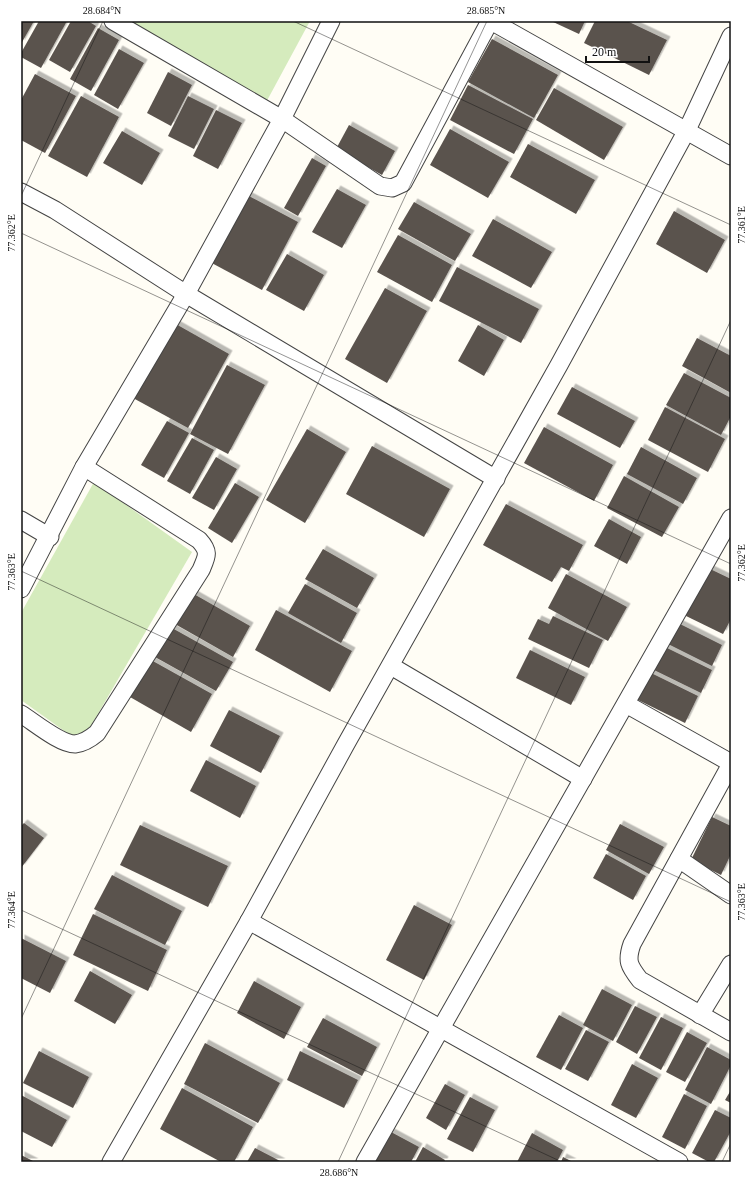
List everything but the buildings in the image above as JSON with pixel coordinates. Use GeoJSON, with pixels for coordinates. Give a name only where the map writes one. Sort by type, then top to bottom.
{"type":"FeatureCollection","features":[{"type":"Feature","properties":{"kind":"street"},"geometry":{"type":"LineString","coordinates":[[113,21],[282,119],[380,186],[392,188],[403,183],[491,21],[731,156]]}},
{"type":"Feature","properties":{"kind":"street"},"geometry":{"type":"LineString","coordinates":[[21,589],[50,537],[84,467],[186,294],[282,119],[331,21]]}},
{"type":"Feature","properties":{"kind":"street"},"geometry":{"type":"LineString","coordinates":[[111,1162],[249,921],[346,744],[496,479],[687,130],[731,36]]}},
{"type":"Feature","properties":{"kind":"street"},"geometry":{"type":"LineString","coordinates":[[21,192],[55,210],[186,294],[496,479]]}},
{"type":"Feature","properties":{"kind":"street"},"geometry":{"type":"LineString","coordinates":[[21,714],[64,742],[74,744],[86,742],[97,734],[201,570],[207,557],[206,548],[198,540],[84,467]]}},
{"type":"Feature","properties":{"kind":"street"},"geometry":{"type":"LineString","coordinates":[[365,1162],[731,518]]}},
{"type":"Feature","properties":{"kind":"street"},"geometry":{"type":"LineString","coordinates":[[21,520],[50,537]]}},
{"type":"Feature","properties":{"kind":"street"},"geometry":{"type":"LineString","coordinates":[[391,666],[583,779]]}},
{"type":"Feature","properties":{"kind":"street"},"geometry":{"type":"LineString","coordinates":[[626,704],[731,764],[632,944],[628,956],[630,968],[640,980],[731,1032]]}},
{"type":"Feature","properties":{"kind":"street"},"geometry":{"type":"LineString","coordinates":[[678,859],[731,895]]}},
{"type":"Feature","properties":{"kind":"street"},"geometry":{"type":"LineString","coordinates":[[249,921],[679,1162]]}},
{"type":"Feature","properties":{"kind":"street"},"geometry":{"type":"LineString","coordinates":[[700,1015],[731,964]]}},
{"type":"Feature","properties":{"kind":"green space"},"geometry":{"type":"Polygon","coordinates":[[[112,21],[310,21],[263,108],[112,21]]]}},
{"type":"Feature","properties":{"kind":"green space"},"geometry":{"type":"Polygon","coordinates":[[[94,482],[192,552],[81,743],[21,700],[21,613],[94,482]]]}}]}
